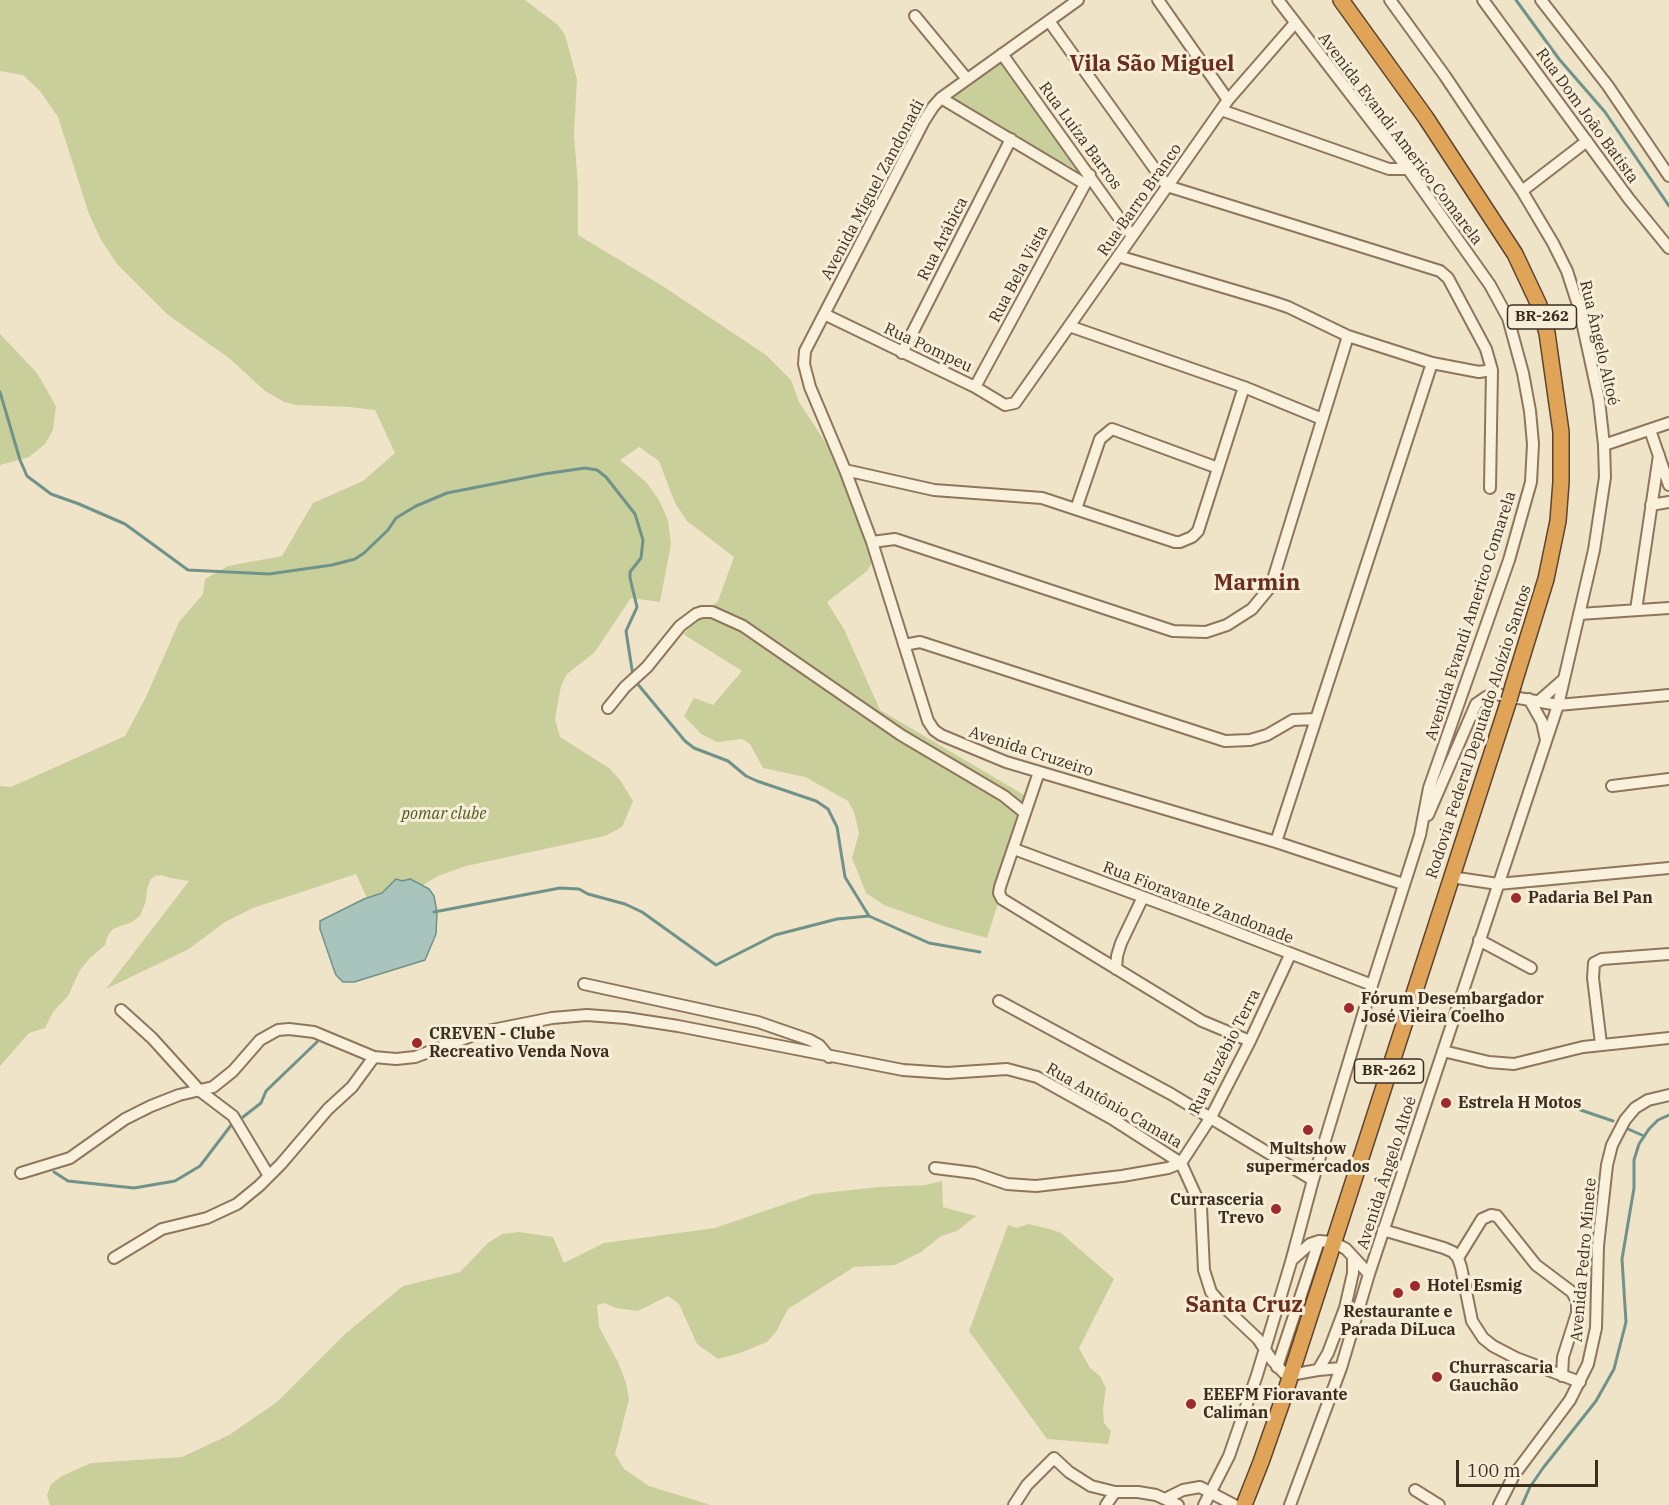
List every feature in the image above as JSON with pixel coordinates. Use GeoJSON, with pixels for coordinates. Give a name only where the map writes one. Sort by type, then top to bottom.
{"type":"FeatureCollection","features":[{"type":"Feature","properties":{"kind":"highway","name":"Rodovia Federal Deputado Aloízio Santos"},"geometry":{"type":"LineString","coordinates":[[1244,1505],[1261,1462],[1283,1371],[1451,877],[1506,693],[1546,579],[1558,521],[1561,482],[1561,432],[1547,333],[1539,305],[1515,254],[1426,118],[1341,0]]}},
{"type":"Feature","properties":{"kind":"street","name":"Avenida Miguel Zandonadi"},"geometry":{"type":"LineString","coordinates":[[805,351],[924,121],[941,98],[1078,0]]}},
{"type":"Feature","properties":{"kind":"street"},"geometry":{"type":"LineString","coordinates":[[1158,0],[1228,100]]}},
{"type":"Feature","properties":{"kind":"street","name":"Avenida Evandi Americo Comarela"},"geometry":{"type":"LineString","coordinates":[[1204,1505],[1232,1449],[1265,1350],[1312,1180],[1420,835],[1429,788],[1515,538],[1531,483],[1533,444],[1523,373],[1508,318],[1490,285],[1408,169],[1278,0]]}},
{"type":"Feature","properties":{"kind":"street","name":"Rua Ângelo Altoé"},"geometry":{"type":"LineString","coordinates":[[1390,0],[1445,76],[1522,191],[1567,271],[1579,308],[1599,400],[1605,477],[1601,514],[1558,705]]}},
{"type":"Feature","properties":{"kind":"street","name":"Rua Dom João Batista"},"geometry":{"type":"LineString","coordinates":[[1483,0],[1669,248]]}},
{"type":"Feature","properties":{"kind":"street"},"geometry":{"type":"LineString","coordinates":[[1541,0],[1608,86],[1669,176]]}},
{"type":"Feature","properties":{"kind":"street"},"geometry":{"type":"LineString","coordinates":[[915,16],[968,79]]}},
{"type":"Feature","properties":{"kind":"street"},"geometry":{"type":"LineString","coordinates":[[1049,21],[1167,186],[1440,271],[1448,278],[1486,349],[1492,370],[1490,488]]}},
{"type":"Feature","properties":{"kind":"street","name":"Rua Barro Branco"},"geometry":{"type":"LineString","coordinates":[[1017,400],[1228,100],[1295,23]]}},
{"type":"Feature","properties":{"kind":"street","name":"Rua Luíza Barros"},"geometry":{"type":"LineString","coordinates":[[1002,54],[1087,180],[1132,236]]}},
{"type":"Feature","properties":{"kind":"street"},"geometry":{"type":"LineString","coordinates":[[941,98],[1011,140],[1087,180]]}},
{"type":"Feature","properties":{"kind":"street"},"geometry":{"type":"LineString","coordinates":[[1221,110],[1389,169],[1408,169]]}},
{"type":"Feature","properties":{"kind":"street","name":"Rua Arábica"},"geometry":{"type":"LineString","coordinates":[[902,353],[1011,140]]}},
{"type":"Feature","properties":{"kind":"street"},"geometry":{"type":"LineString","coordinates":[[1522,191],[1587,141]]}},
{"type":"Feature","properties":{"kind":"street","name":"Rua Bela Vista"},"geometry":{"type":"LineString","coordinates":[[975,387],[1087,180]]}},
{"type":"Feature","properties":{"kind":"street"},"geometry":{"type":"LineString","coordinates":[[1118,256],[1279,304],[1347,336],[1432,363],[1479,372],[1492,370]]}},
{"type":"Feature","properties":{"kind":"street","name":"Rua Pompeu"},"geometry":{"type":"LineString","coordinates":[[824,314],[975,387],[1005,405],[1011,405],[1017,400]]}},
{"type":"Feature","properties":{"kind":"street"},"geometry":{"type":"LineString","coordinates":[[1069,326],[1244,387],[1322,419]]}},
{"type":"Feature","properties":{"kind":"street"},"geometry":{"type":"LineString","coordinates":[[872,542],[895,538],[1173,631],[1195,633],[1216,629],[1244,615],[1259,602],[1271,586],[1347,336]]}},
{"type":"Feature","properties":{"kind":"street","name":"Avenida Cruzeiro"},"geometry":{"type":"LineString","coordinates":[[805,351],[804,364],[810,387],[872,542],[928,721],[934,730],[951,740],[1006,762],[1276,842],[1403,884]]}},
{"type":"Feature","properties":{"kind":"street"},"geometry":{"type":"LineString","coordinates":[[1276,842],[1432,363]]}},
{"type":"Feature","properties":{"kind":"street"},"geometry":{"type":"LineString","coordinates":[[845,471],[934,490],[1042,498],[1176,543],[1184,541],[1198,531],[1244,387]]}},
{"type":"Feature","properties":{"kind":"street"},"geometry":{"type":"LineString","coordinates":[[1604,445],[1669,423]]}},
{"type":"Feature","properties":{"kind":"street"},"geometry":{"type":"LineString","coordinates":[[1076,509],[1100,439],[1112,429],[1218,468]]}},
{"type":"Feature","properties":{"kind":"street"},"geometry":{"type":"LineString","coordinates":[[1650,430],[1669,484]]}},
{"type":"Feature","properties":{"kind":"street"},"geometry":{"type":"LineString","coordinates":[[1636,610],[1659,455]]}},
{"type":"Feature","properties":{"kind":"street"},"geometry":{"type":"LineString","coordinates":[[1651,505],[1669,502]]}},
{"type":"Feature","properties":{"kind":"street"},"geometry":{"type":"LineString","coordinates":[[1579,614],[1669,608]]}},
{"type":"Feature","properties":{"kind":"street"},"geometry":{"type":"LineString","coordinates":[[608,708],[680,626],[696,614],[712,612],[743,626],[901,735],[1004,796],[1025,813]]}},
{"type":"Feature","properties":{"kind":"street"},"geometry":{"type":"LineString","coordinates":[[904,645],[920,642],[1225,741],[1250,740],[1267,735],[1293,720],[1315,719]]}},
{"type":"Feature","properties":{"kind":"street"},"geometry":{"type":"LineString","coordinates":[[1534,700],[1554,689],[1564,678]]}},
{"type":"Feature","properties":{"kind":"street"},"geometry":{"type":"LineString","coordinates":[[1420,835],[1476,704],[1486,697],[1506,693],[1558,705],[1669,694]]}},
{"type":"Feature","properties":{"kind":"street"},"geometry":{"type":"LineString","coordinates":[[1534,700],[1546,740]]}},
{"type":"Feature","properties":{"kind":"street","name":"Avenida Ângelo Altoé"},"geometry":{"type":"LineString","coordinates":[[1291,1502],[1341,1368],[1383,1230],[1558,705]]}},
{"type":"Feature","properties":{"kind":"street"},"geometry":{"type":"LineString","coordinates":[[1039,772],[1000,887],[999,893],[1002,899],[1202,1021],[1250,1041]]}},
{"type":"Feature","properties":{"kind":"street"},"geometry":{"type":"LineString","coordinates":[[1612,786],[1669,779]]}},
{"type":"Feature","properties":{"kind":"street","name":"Rua Fioravante Zandonade"},"geometry":{"type":"LineString","coordinates":[[1014,849],[1372,985]]}},
{"type":"Feature","properties":{"kind":"street"},"geometry":{"type":"LineString","coordinates":[[1451,877],[1498,884],[1669,868]]}},
{"type":"Feature","properties":{"kind":"street"},"geometry":{"type":"LineString","coordinates":[[1116,969],[1117,956],[1127,929],[1143,897]]}},
{"type":"Feature","properties":{"kind":"street"},"geometry":{"type":"LineString","coordinates":[[1479,940],[1531,968]]}},
{"type":"Feature","properties":{"kind":"street","name":"Rua Euzébio Terra"},"geometry":{"type":"LineString","coordinates":[[1181,1163],[1211,1117],[1250,1041],[1290,954]]}},
{"type":"Feature","properties":{"kind":"street"},"geometry":{"type":"LineString","coordinates":[[1601,1044],[1593,968],[1597,961],[1669,954]]}},
{"type":"Feature","properties":{"kind":"street"},"geometry":{"type":"LineString","coordinates":[[1105,962],[1117,956]]}},
{"type":"Feature","properties":{"kind":"street"},"geometry":{"type":"LineString","coordinates":[[584,984],[758,1022],[810,1040],[819,1045],[830,1057]]}},
{"type":"Feature","properties":{"kind":"street"},"geometry":{"type":"LineString","coordinates":[[999,1001],[1146,1079],[1312,1180]]}},
{"type":"Feature","properties":{"kind":"street"},"geometry":{"type":"LineString","coordinates":[[121,1010],[152,1038],[200,1091],[233,1116],[269,1176]]}},
{"type":"Feature","properties":{"kind":"street","name":"Rua Antônio Camata"},"geometry":{"type":"LineString","coordinates":[[374,1057],[396,1059],[415,1057],[482,1032],[552,1018],[597,1016],[678,1026],[830,1057],[927,1072],[1007,1070],[1024,1072],[1114,1120],[1181,1163],[1201,1207],[1206,1282],[1223,1306],[1249,1330],[1283,1371]]}},
{"type":"Feature","properties":{"kind":"street"},"geometry":{"type":"LineString","coordinates":[[21,1173],[70,1158],[125,1119],[179,1095],[213,1087],[250,1054],[260,1040],[278,1030],[314,1032],[374,1057],[352,1087],[328,1108],[269,1176],[237,1204],[207,1218],[162,1229],[114,1258]]}},
{"type":"Feature","properties":{"kind":"street"},"geometry":{"type":"LineString","coordinates":[[1443,1051],[1496,1064],[1514,1064],[1601,1044],[1669,1038]]}},
{"type":"Feature","properties":{"kind":"street","name":"Avenida Pedro Minete"},"geometry":{"type":"LineString","coordinates":[[1499,1505],[1514,1475],[1557,1420],[1580,1382],[1594,1343],[1598,1246],[1607,1165],[1612,1145],[1625,1120],[1635,1108],[1648,1100],[1669,1095]]}},
{"type":"Feature","properties":{"kind":"street"},"geometry":{"type":"LineString","coordinates":[[935,1168],[975,1173],[1007,1184],[1036,1186],[1122,1176],[1168,1168],[1181,1163]]}},
{"type":"Feature","properties":{"kind":"street"},"geometry":{"type":"LineString","coordinates":[[1458,1258],[1482,1219],[1491,1215],[1497,1216],[1536,1265],[1572,1292],[1577,1301],[1577,1313],[1563,1358],[1562,1376]]}},
{"type":"Feature","properties":{"kind":"street"},"geometry":{"type":"LineString","coordinates":[[1383,1230],[1454,1252],[1458,1258],[1472,1321],[1483,1338],[1516,1358],[1580,1382]]}},
{"type":"Feature","properties":{"kind":"street"},"geometry":{"type":"LineString","coordinates":[[1291,1262],[1303,1248],[1326,1242],[1346,1249],[1369,1274]]}},
{"type":"Feature","properties":{"kind":"street"},"geometry":{"type":"LineString","coordinates":[[1318,1370],[1328,1353],[1345,1308],[1353,1273],[1353,1257]]}},
{"type":"Feature","properties":{"kind":"street"},"geometry":{"type":"LineString","coordinates":[[1283,1371],[1341,1368]]}},
{"type":"Feature","properties":{"kind":"street"},"geometry":{"type":"LineString","coordinates":[[1014,1505],[1027,1485],[1054,1458],[1069,1472],[1091,1486],[1115,1492],[1138,1492],[1165,1498],[1178,1505]]}},
{"type":"Feature","properties":{"kind":"street"},"geometry":{"type":"LineString","coordinates":[[1165,1498],[1189,1488],[1200,1487],[1234,1505]]}},
{"type":"Feature","properties":{"kind":"street"},"geometry":{"type":"LineString","coordinates":[[1415,1490],[1439,1505]]}},
{"type":"Feature","properties":{"kind":"street"},"geometry":{"type":"LineString","coordinates":[[1106,1505],[1115,1492]]}},
{"type":"Feature","properties":{"kind":"street"},"geometry":{"type":"LineString","coordinates":[[1291,1502],[1303,1505]]}},
{"type":"Feature","properties":{"kind":"green space","name":"pomar clube"},"geometry":{"type":"Polygon","coordinates":[[[0,0],[525,0],[558,25],[565,35],[577,79],[574,134],[578,187],[578,235],[661,285],[766,355],[791,380],[799,402],[835,457],[875,558],[867,571],[827,602],[844,629],[880,710],[1031,799],[987,938],[943,926],[884,905],[866,893],[852,858],[859,833],[854,812],[848,801],[805,777],[763,768],[750,744],[742,739],[717,742],[701,734],[684,716],[694,698],[713,705],[742,671],[683,634],[718,601],[734,557],[687,521],[675,503],[659,461],[639,447],[620,460],[646,482],[659,500],[668,520],[671,544],[660,602],[631,598],[594,653],[567,674],[561,686],[555,719],[560,737],[609,768],[620,780],[633,801],[622,827],[605,836],[466,866],[438,876],[423,885],[410,879],[402,881],[396,879],[382,893],[367,898],[356,874],[253,908],[225,922],[189,949],[106,989],[189,881],[162,875],[155,876],[151,879],[147,889],[146,901],[140,916],[132,922],[113,929],[105,945],[80,970],[68,996],[53,1012],[45,1028],[29,1033],[0,1066],[0,786],[11,787],[125,736],[146,697],[179,622],[203,594],[205,579],[228,566],[282,556],[313,503],[363,481],[395,453],[375,410],[296,405],[284,402],[265,391],[229,358],[168,315],[117,264],[101,240],[89,214],[58,117],[40,91],[23,75],[0,71],[0,0]]]}},
{"type":"Feature","properties":{"kind":"green space"},"geometry":{"type":"Polygon","coordinates":[[[1001,55],[1088,176],[942,98],[1001,55]]]}},
{"type":"Feature","properties":{"kind":"green space"},"geometry":{"type":"Polygon","coordinates":[[[0,334],[37,373],[56,406],[53,430],[45,444],[29,457],[0,465],[0,334]]]}},
{"type":"Feature","properties":{"kind":"green space"},"geometry":{"type":"Polygon","coordinates":[[[942,1181],[943,1207],[976,1216],[957,1231],[941,1236],[921,1252],[895,1265],[854,1267],[788,1309],[776,1332],[767,1342],[740,1353],[718,1359],[697,1344],[679,1304],[668,1296],[638,1311],[616,1308],[605,1303],[597,1305],[599,1327],[618,1362],[629,1399],[615,1454],[624,1469],[649,1486],[711,1505],[50,1505],[47,1495],[51,1484],[62,1476],[91,1463],[182,1457],[229,1435],[277,1402],[345,1334],[403,1286],[460,1272],[488,1243],[502,1234],[519,1232],[553,1237],[564,1263],[604,1243],[715,1228],[814,1194],[925,1185],[942,1181]]]}},
{"type":"Feature","properties":{"kind":"green space"},"geometry":{"type":"Polygon","coordinates":[[[1028,1224],[1061,1233],[1114,1279],[1079,1348],[1090,1368],[1100,1376],[1106,1388],[1103,1409],[1104,1423],[1111,1431],[1108,1444],[1047,1439],[969,1331],[1008,1225],[1017,1228],[1028,1224]]]}},
{"type":"Feature","properties":{"kind":"water"},"geometry":{"type":"Polygon","coordinates":[[[396,879],[402,881],[410,879],[429,889],[434,896],[437,912],[436,934],[425,960],[354,982],[343,982],[336,975],[320,929],[320,921],[364,899],[382,893],[396,879]]]}},
{"type":"Feature","properties":{"kind":"waterway"},"geometry":{"type":"LineString","coordinates":[[1516,0],[1559,59],[1605,112],[1669,206]]}},
{"type":"Feature","properties":{"kind":"waterway"},"geometry":{"type":"LineString","coordinates":[[0,392],[27,476],[51,494],[125,524],[188,570],[269,574],[332,565],[355,559],[388,530],[396,518],[416,506],[447,493],[544,474],[585,468],[597,470],[606,477],[635,514],[643,540],[641,558],[630,572],[637,607],[626,631],[633,676]]}},
{"type":"Feature","properties":{"kind":"waterway"},"geometry":{"type":"LineString","coordinates":[[636,682],[685,741],[694,748],[728,761],[746,776],[816,801],[828,809],[837,827],[845,877],[869,916]]}},
{"type":"Feature","properties":{"kind":"waterway"},"geometry":{"type":"LineString","coordinates":[[434,912],[560,888],[579,889],[642,912],[716,965],[775,935],[837,919],[869,916],[929,943],[980,952]]}},
{"type":"Feature","properties":{"kind":"waterway"},"geometry":{"type":"LineString","coordinates":[[243,1117],[261,1103],[266,1091],[317,1042]]}},
{"type":"Feature","properties":{"kind":"waterway"},"geometry":{"type":"LineString","coordinates":[[1557,1102],[1613,1121]]}},
{"type":"Feature","properties":{"kind":"waterway"},"geometry":{"type":"LineString","coordinates":[[1522,1505],[1530,1487],[1596,1401],[1614,1369],[1626,1322],[1622,1259],[1634,1188],[1634,1160],[1639,1144],[1649,1129],[1658,1120],[1669,1115]]}},
{"type":"Feature","properties":{"kind":"waterway"},"geometry":{"type":"LineString","coordinates":[[54,1172],[68,1181],[134,1188],[175,1181],[200,1166],[232,1124]]}},
{"type":"Feature","properties":{"kind":"waterway"},"geometry":{"type":"LineString","coordinates":[[1628,1129],[1644,1136]]}},
{"type":"Feature","properties":{"kind":"place","name":"Padaria Bel Pan"},"geometry":{"type":"Point","coordinates":[1516,898]}},
{"type":"Feature","properties":{"kind":"place","name":"Fórum Desembargador José Vieira Coelho"},"geometry":{"type":"Point","coordinates":[1349,1008]}},
{"type":"Feature","properties":{"kind":"place","name":"CREVEN - Clube Recreativo Venda Nova"},"geometry":{"type":"Point","coordinates":[417,1043]}},
{"type":"Feature","properties":{"kind":"place","name":"Estrela H Motos"},"geometry":{"type":"Point","coordinates":[1446,1103]}},
{"type":"Feature","properties":{"kind":"place","name":"Multshow supermercados"},"geometry":{"type":"Point","coordinates":[1308,1130]}},
{"type":"Feature","properties":{"kind":"place","name":"Currasceria Trevo"},"geometry":{"type":"Point","coordinates":[1276,1209]}},
{"type":"Feature","properties":{"kind":"place","name":"Hotel Esmig"},"geometry":{"type":"Point","coordinates":[1415,1286]}},
{"type":"Feature","properties":{"kind":"place","name":"Restaurante e Parada DiLuca"},"geometry":{"type":"Point","coordinates":[1398,1293]}},
{"type":"Feature","properties":{"kind":"place","name":"Churrascaria Gauchão"},"geometry":{"type":"Point","coordinates":[1437,1377]}},
{"type":"Feature","properties":{"kind":"place","name":"EEEFM Fioravante Caliman"},"geometry":{"type":"Point","coordinates":[1191,1404]}},
{"type":"Feature","properties":{"kind":"district","name":"Vila São Miguel"},"geometry":{"type":"Point","coordinates":[1152,65]}},
{"type":"Feature","properties":{"kind":"district","name":"Marmin"},"geometry":{"type":"Point","coordinates":[1257,584]}},
{"type":"Feature","properties":{"kind":"district","name":"Santa Cruz"},"geometry":{"type":"Point","coordinates":[1244,1306]}}]}
